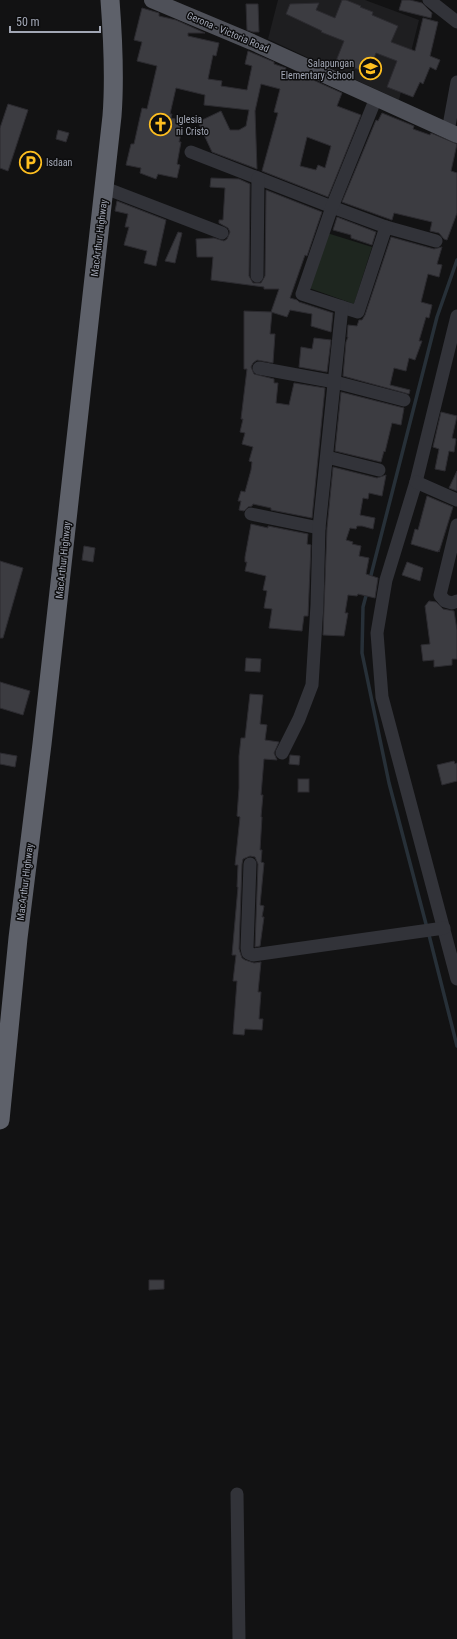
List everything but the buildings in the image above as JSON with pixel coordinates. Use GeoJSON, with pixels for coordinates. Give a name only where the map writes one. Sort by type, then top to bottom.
{"type":"FeatureCollection","features":[{"type":"Feature","properties":{"kind":"highway","name":"MacArthur Highway"},"geometry":{"type":"LineString","coordinates":[[0,1120],[18,938],[42,744],[105,188],[114,90],[114,45],[110,0]]}},
{"type":"Feature","properties":{"kind":"main road","name":"Gerona - Victoria Road"},"geometry":{"type":"LineString","coordinates":[[152,0],[252,42],[452,133]]}},
{"type":"Feature","properties":{"kind":"street"},"geometry":{"type":"LineString","coordinates":[[429,0],[457,22]]}},
{"type":"Feature","properties":{"kind":"street"},"geometry":{"type":"LineString","coordinates":[[452,133],[457,82]]}},
{"type":"Feature","properties":{"kind":"street"},"geometry":{"type":"LineString","coordinates":[[376,98],[332,207],[302,294],[358,312],[386,227]]}},
{"type":"Feature","properties":{"kind":"street"},"geometry":{"type":"LineString","coordinates":[[191,152],[386,227],[436,241]]}},
{"type":"Feature","properties":{"kind":"street"},"geometry":{"type":"LineString","coordinates":[[257,276],[258,178]]}},
{"type":"Feature","properties":{"kind":"street"},"geometry":{"type":"LineString","coordinates":[[105,188],[222,233]]}},
{"type":"Feature","properties":{"kind":"street"},"geometry":{"type":"LineString","coordinates":[[282,753],[299,719],[312,685],[317,605],[319,528],[342,307]]}},
{"type":"Feature","properties":{"kind":"street"},"geometry":{"type":"LineString","coordinates":[[457,316],[416,482],[386,580],[377,633],[382,697],[457,979]]}},
{"type":"Feature","properties":{"kind":"street"},"geometry":{"type":"LineString","coordinates":[[259,368],[335,382],[404,400]]}},
{"type":"Feature","properties":{"kind":"street"},"geometry":{"type":"LineString","coordinates":[[326,457],[379,470]]}},
{"type":"Feature","properties":{"kind":"street"},"geometry":{"type":"LineString","coordinates":[[416,482],[457,500]]}},
{"type":"Feature","properties":{"kind":"street"},"geometry":{"type":"LineString","coordinates":[[251,514],[319,528]]}},
{"type":"Feature","properties":{"kind":"street"},"geometry":{"type":"LineString","coordinates":[[457,525],[440,595],[445,601],[452,603],[457,601]]}},
{"type":"Feature","properties":{"kind":"street"},"geometry":{"type":"LineString","coordinates":[[250,864],[248,953],[253,954],[444,928]]}},
{"type":"Feature","properties":{"kind":"street"},"geometry":{"type":"LineString","coordinates":[[237,1494],[239,1639]]}},
{"type":"Feature","properties":{"kind":"shaded area","name":"Salapungan Elementary School"},"geometry":{"type":"Polygon","coordinates":[[[278,0],[365,0],[419,20],[399,100],[268,39],[278,0]]]}},
{"type":"Feature","properties":{"kind":"shaded area"},"geometry":{"type":"Polygon","coordinates":[[[327,233],[372,247],[354,304],[309,288],[327,233]]]}},
{"type":"Feature","properties":{"kind":"waterway"},"geometry":{"type":"LineString","coordinates":[[370,579],[437,317],[457,260]]}},
{"type":"Feature","properties":{"kind":"waterway"},"geometry":{"type":"LineString","coordinates":[[367,592],[363,607],[362,653],[389,783],[426,924]]}},
{"type":"Feature","properties":{"kind":"waterway"},"geometry":{"type":"LineString","coordinates":[[429,935],[457,1046]]}},
{"type":"Feature","properties":{"kind":"place","name":"Salapungan Elementary School"},"geometry":{"type":"Point","coordinates":[370,69]}},
{"type":"Feature","properties":{"kind":"place","name":"Iglesia ni Cristo"},"geometry":{"type":"Point","coordinates":[161,125]}},
{"type":"Feature","properties":{"kind":"place","name":"Isdaan"},"geometry":{"type":"Point","coordinates":[31,162]}}]}
